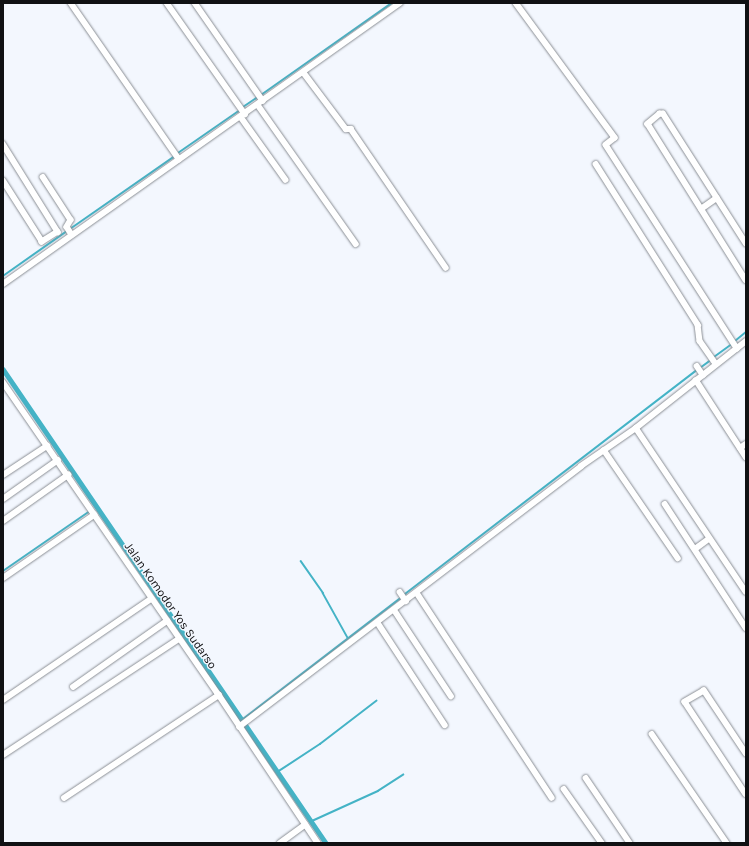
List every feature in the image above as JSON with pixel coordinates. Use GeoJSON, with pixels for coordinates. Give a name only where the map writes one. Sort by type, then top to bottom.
{"type":"FeatureCollection","features":[{"type":"Feature","properties":{"kind":"street"},"geometry":{"type":"LineString","coordinates":[[71,3],[177,156]]}},
{"type":"Feature","properties":{"kind":"street"},"geometry":{"type":"LineString","coordinates":[[167,3],[242,112],[286,180]]}},
{"type":"Feature","properties":{"kind":"street"},"geometry":{"type":"LineString","coordinates":[[195,3],[258,94],[261,102],[356,244]]}},
{"type":"Feature","properties":{"kind":"street"},"geometry":{"type":"LineString","coordinates":[[3,284],[70,233],[177,156],[242,112],[261,102],[304,73],[400,3]]}},
{"type":"Feature","properties":{"kind":"street"},"geometry":{"type":"LineString","coordinates":[[516,3],[615,138],[606,145],[734,345]]}},
{"type":"Feature","properties":{"kind":"street"},"geometry":{"type":"LineString","coordinates":[[304,73],[346,129],[351,129],[446,268]]}},
{"type":"Feature","properties":{"kind":"street"},"geometry":{"type":"LineString","coordinates":[[746,244],[663,114],[660,114],[648,124],[746,280]]}},
{"type":"Feature","properties":{"kind":"street"},"geometry":{"type":"LineString","coordinates":[[3,144],[58,228],[58,232],[44,242],[41,240],[3,181]]}},
{"type":"Feature","properties":{"kind":"street"},"geometry":{"type":"LineString","coordinates":[[596,164],[698,326],[700,341],[715,363]]}},
{"type":"Feature","properties":{"kind":"street"},"geometry":{"type":"LineString","coordinates":[[43,178],[71,220],[70,233]]}},
{"type":"Feature","properties":{"kind":"street"},"geometry":{"type":"LineString","coordinates":[[701,208],[717,198]]}},
{"type":"Feature","properties":{"kind":"street"},"geometry":{"type":"LineString","coordinates":[[48,240],[53,247]]}},
{"type":"Feature","properties":{"kind":"street"},"geometry":{"type":"LineString","coordinates":[[241,726],[395,610],[403,596],[417,593],[604,450],[636,428],[696,380],[699,370],[715,363],[734,345],[746,341]]}},
{"type":"Feature","properties":{"kind":"street"},"geometry":{"type":"LineString","coordinates":[[696,380],[746,457]]}},
{"type":"Feature","properties":{"kind":"street","name":"Jalan Komodor Yos Sudarso"},"geometry":{"type":"LineString","coordinates":[[3,382],[5,388],[58,460],[151,599],[241,726],[318,843]]}},
{"type":"Feature","properties":{"kind":"street"},"geometry":{"type":"LineString","coordinates":[[636,428],[709,539],[746,592]]}},
{"type":"Feature","properties":{"kind":"street"},"geometry":{"type":"LineString","coordinates":[[740,448],[746,444]]}},
{"type":"Feature","properties":{"kind":"street"},"geometry":{"type":"LineString","coordinates":[[3,476],[47,446]]}},
{"type":"Feature","properties":{"kind":"street"},"geometry":{"type":"LineString","coordinates":[[604,450],[678,558]]}},
{"type":"Feature","properties":{"kind":"street"},"geometry":{"type":"LineString","coordinates":[[3,499],[58,460]]}},
{"type":"Feature","properties":{"kind":"street"},"geometry":{"type":"LineString","coordinates":[[3,521],[68,475]]}},
{"type":"Feature","properties":{"kind":"street"},"geometry":{"type":"LineString","coordinates":[[665,504],[746,628]]}},
{"type":"Feature","properties":{"kind":"street"},"geometry":{"type":"LineString","coordinates":[[3,578],[92,512]]}},
{"type":"Feature","properties":{"kind":"street"},"geometry":{"type":"LineString","coordinates":[[695,549],[709,539]]}},
{"type":"Feature","properties":{"kind":"street"},"geometry":{"type":"LineString","coordinates":[[417,593],[552,798]]}},
{"type":"Feature","properties":{"kind":"street"},"geometry":{"type":"LineString","coordinates":[[3,700],[151,599]]}},
{"type":"Feature","properties":{"kind":"street"},"geometry":{"type":"LineString","coordinates":[[395,610],[451,696]]}},
{"type":"Feature","properties":{"kind":"street"},"geometry":{"type":"LineString","coordinates":[[72,687],[167,621]]}},
{"type":"Feature","properties":{"kind":"street"},"geometry":{"type":"LineString","coordinates":[[378,623],[445,725]]}},
{"type":"Feature","properties":{"kind":"street"},"geometry":{"type":"LineString","coordinates":[[3,755],[179,639]]}},
{"type":"Feature","properties":{"kind":"street"},"geometry":{"type":"LineString","coordinates":[[746,754],[704,691],[701,690],[685,702],[746,794]]}},
{"type":"Feature","properties":{"kind":"street"},"geometry":{"type":"LineString","coordinates":[[64,798],[219,695]]}},
{"type":"Feature","properties":{"kind":"street"},"geometry":{"type":"LineString","coordinates":[[652,734],[727,843]]}},
{"type":"Feature","properties":{"kind":"street"},"geometry":{"type":"LineString","coordinates":[[586,778],[629,843]]}},
{"type":"Feature","properties":{"kind":"street"},"geometry":{"type":"LineString","coordinates":[[564,789],[602,843]]}},
{"type":"Feature","properties":{"kind":"street"},"geometry":{"type":"LineString","coordinates":[[280,843],[305,825]]}},
{"type":"Feature","properties":{"kind":"waterway"},"geometry":{"type":"LineString","coordinates":[[261,95],[392,3]]}},
{"type":"Feature","properties":{"kind":"waterway"},"geometry":{"type":"LineString","coordinates":[[243,107],[258,97]]}},
{"type":"Feature","properties":{"kind":"waterway"},"geometry":{"type":"LineString","coordinates":[[178,153],[240,110]]}},
{"type":"Feature","properties":{"kind":"waterway"},"geometry":{"type":"LineString","coordinates":[[70,229],[175,156]]}},
{"type":"Feature","properties":{"kind":"waterway"},"geometry":{"type":"LineString","coordinates":[[3,276],[67,231]]}},
{"type":"Feature","properties":{"kind":"waterway"},"geometry":{"type":"LineString","coordinates":[[735,341],[746,332]]}},
{"type":"Feature","properties":{"kind":"waterway"},"geometry":{"type":"LineString","coordinates":[[714,357],[732,344]]}},
{"type":"Feature","properties":{"kind":"waterway"},"geometry":{"type":"LineString","coordinates":[[700,368],[711,360]]}},
{"type":"Feature","properties":{"kind":"waterway"},"geometry":{"type":"LineString","coordinates":[[3,369],[326,843]]}},
{"type":"Feature","properties":{"kind":"waterway"},"geometry":{"type":"LineString","coordinates":[[405,594],[697,370]]}},
{"type":"Feature","properties":{"kind":"waterway"},"geometry":{"type":"LineString","coordinates":[[3,571],[90,511]]}},
{"type":"Feature","properties":{"kind":"waterway"},"geometry":{"type":"LineString","coordinates":[[301,561],[323,593],[348,638]]}},
{"type":"Feature","properties":{"kind":"waterway"},"geometry":{"type":"LineString","coordinates":[[243,719],[402,597]]}},
{"type":"Feature","properties":{"kind":"waterway"},"geometry":{"type":"LineString","coordinates":[[279,771],[320,744],[376,701]]}},
{"type":"Feature","properties":{"kind":"waterway"},"geometry":{"type":"LineString","coordinates":[[312,821],[378,791],[403,775]]}}]}
